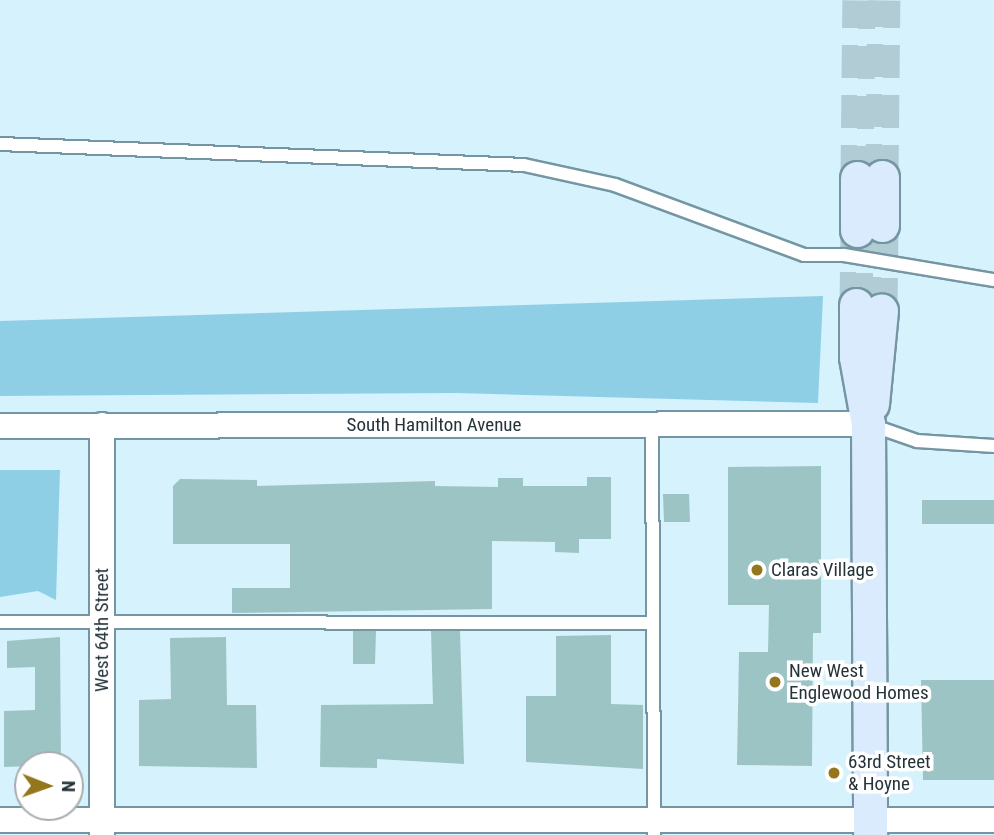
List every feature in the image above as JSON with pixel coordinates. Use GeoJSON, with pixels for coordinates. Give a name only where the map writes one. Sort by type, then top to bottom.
{"type":"FeatureCollection","features":[{"type":"Feature","properties":{"kind":"main road"},"geometry":{"type":"LineString","coordinates":[[869,227],[870,177]]}},
{"type":"Feature","properties":{"kind":"main road"},"geometry":{"type":"LineString","coordinates":[[869,308],[870,826]]}},
{"type":"Feature","properties":{"kind":"street","name":"South Hamilton Avenue"},"geometry":{"type":"LineString","coordinates":[[0,426],[868,424]]}},
{"type":"Feature","properties":{"kind":"street","name":"West 64th Street"},"geometry":{"type":"LineString","coordinates":[[102,425],[102,827]]}},
{"type":"Feature","properties":{"kind":"street"},"geometry":{"type":"LineString","coordinates":[[0,820],[102,827],[654,827],[870,826],[994,820]]}},
{"type":"Feature","properties":{"kind":"lane"},"geometry":{"type":"LineString","coordinates":[[0,144],[524,165],[615,185],[804,255],[844,255],[994,280]]}},
{"type":"Feature","properties":{"kind":"lane"},"geometry":{"type":"LineString","coordinates":[[652,424],[654,827]]}},
{"type":"Feature","properties":{"kind":"lane"},"geometry":{"type":"LineString","coordinates":[[868,424],[917,440],[994,446]]}},
{"type":"Feature","properties":{"kind":"lane"},"geometry":{"type":"LineString","coordinates":[[0,622],[653,623]]}},
{"type":"Feature","properties":{"kind":"shaded area"},"geometry":{"type":"Polygon","coordinates":[[[823,296],[818,403],[456,393],[0,396],[0,321],[823,296]]]}},
{"type":"Feature","properties":{"kind":"shaded area"},"geometry":{"type":"Polygon","coordinates":[[[0,470],[60,470],[56,600],[38,591],[0,597],[0,470]]]}},
{"type":"Feature","properties":{"kind":"building"},"geometry":{"type":"Polygon","coordinates":[[[821,466],[821,633],[813,633],[812,766],[737,765],[739,652],[768,652],[769,605],[728,605],[728,467],[821,466]]]}},
{"type":"Feature","properties":{"kind":"building"},"geometry":{"type":"Polygon","coordinates":[[[587,477],[611,477],[611,539],[579,539],[579,553],[555,552],[555,542],[492,541],[492,609],[232,613],[232,588],[290,588],[290,544],[173,544],[173,486],[180,479],[257,480],[257,486],[435,481],[435,486],[498,487],[498,478],[523,478],[523,486],[587,486],[587,477]]]}},
{"type":"Feature","properties":{"kind":"building"},"geometry":{"type":"Polygon","coordinates":[[[663,494],[689,494],[690,522],[664,522],[663,494]]]}},
{"type":"Feature","properties":{"kind":"building"},"geometry":{"type":"Polygon","coordinates":[[[922,500],[994,500],[994,524],[922,524],[922,500]]]}},
{"type":"Feature","properties":{"kind":"building"},"geometry":{"type":"Polygon","coordinates":[[[353,631],[376,631],[375,664],[353,664],[353,631]]]}},
{"type":"Feature","properties":{"kind":"building"},"geometry":{"type":"Polygon","coordinates":[[[431,631],[460,631],[464,764],[377,759],[377,768],[320,767],[321,705],[433,704],[431,631]]]}},
{"type":"Feature","properties":{"kind":"building"},"geometry":{"type":"Polygon","coordinates":[[[611,635],[611,704],[643,705],[643,769],[526,762],[526,696],[556,696],[556,636],[611,635]]]}},
{"type":"Feature","properties":{"kind":"building"},"geometry":{"type":"Polygon","coordinates":[[[60,637],[61,751],[14,751],[14,767],[4,767],[4,711],[35,710],[35,667],[7,668],[7,641],[60,637]]]}},
{"type":"Feature","properties":{"kind":"building"},"geometry":{"type":"Polygon","coordinates":[[[226,637],[227,705],[256,705],[257,768],[139,766],[139,700],[171,699],[170,638],[226,637]]]}},
{"type":"Feature","properties":{"kind":"building"},"geometry":{"type":"Polygon","coordinates":[[[921,680],[994,680],[994,780],[923,780],[921,680]]]}},
{"type":"Feature","properties":{"kind":"tunnel"},"geometry":{"type":"LineString","coordinates":[[857,178],[859,0]]}},
{"type":"Feature","properties":{"kind":"tunnel"},"geometry":{"type":"LineString","coordinates":[[882,177],[884,0]]}},
{"type":"Feature","properties":{"kind":"tunnel"},"geometry":{"type":"LineString","coordinates":[[881,310],[882,225]]}},
{"type":"Feature","properties":{"kind":"tunnel"},"geometry":{"type":"LineString","coordinates":[[856,305],[857,230]]}},
{"type":"Feature","properties":{"kind":"place","name":"Claras Village"},"geometry":{"type":"Point","coordinates":[757,570]}},
{"type":"Feature","properties":{"kind":"place","name":"New West Englewood Homes"},"geometry":{"type":"Point","coordinates":[775,682]}},
{"type":"Feature","properties":{"kind":"place","name":"63rd Street & Hoyne"},"geometry":{"type":"Point","coordinates":[834,773]}}]}
